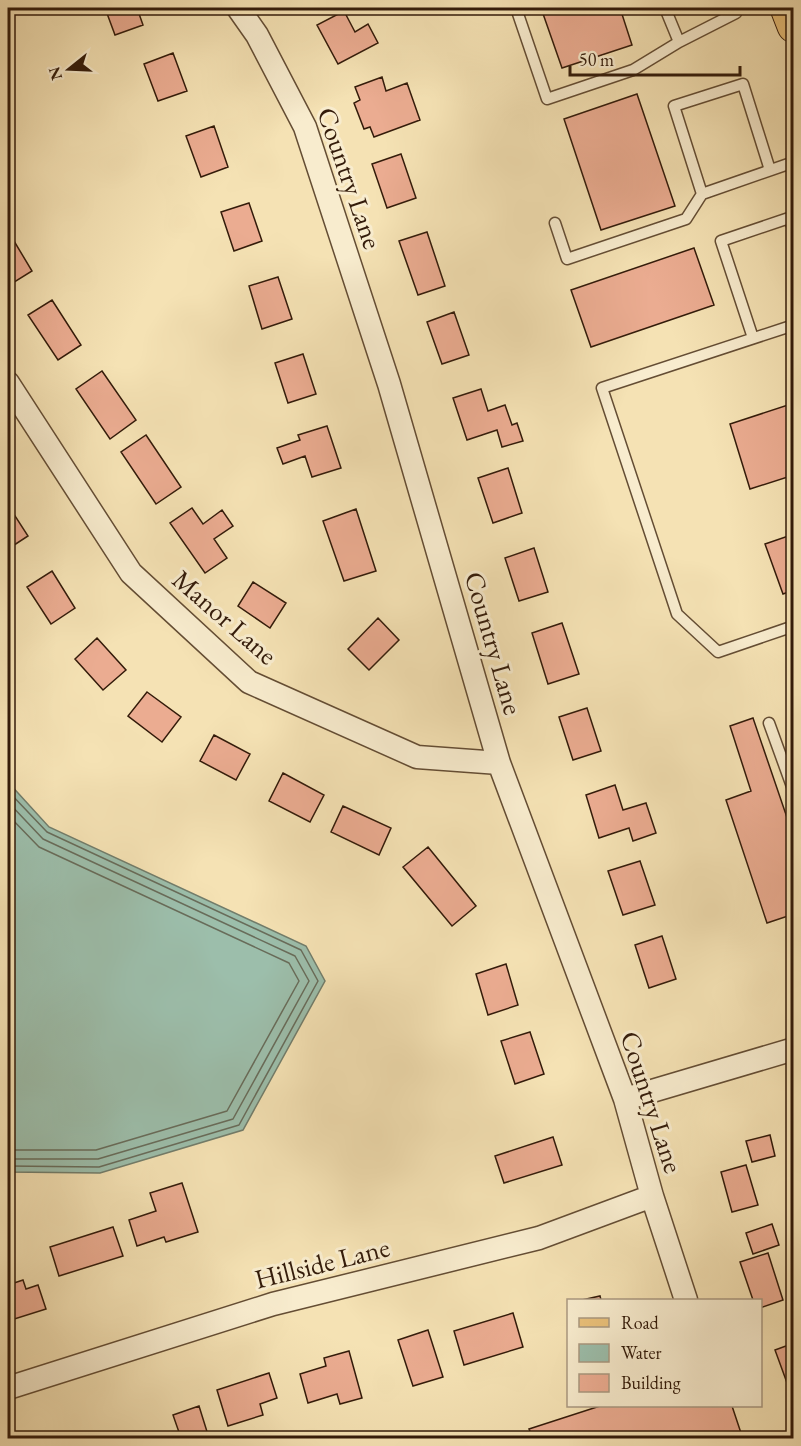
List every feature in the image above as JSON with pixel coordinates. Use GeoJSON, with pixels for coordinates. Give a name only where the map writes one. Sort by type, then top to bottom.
{"type":"FeatureCollection","features":[{"type":"Feature","properties":{"kind":"main road"},"geometry":{"type":"LineString","coordinates":[[788,8],[794,26]]}},
{"type":"Feature","properties":{"kind":"street","name":"Country Lane"},"geometry":{"type":"LineString","coordinates":[[238,8],[257,35],[305,127],[389,384],[499,763],[625,1100],[652,1196],[686,1299]]}},
{"type":"Feature","properties":{"kind":"street","name":"Manor Lane"},"geometry":{"type":"LineString","coordinates":[[8,383],[131,573],[249,682],[417,757],[499,763]]}},
{"type":"Feature","properties":{"kind":"street"},"geometry":{"type":"LineString","coordinates":[[625,1100],[794,1049]]}},
{"type":"Feature","properties":{"kind":"street","name":"Hillside Lane"},"geometry":{"type":"LineString","coordinates":[[8,1388],[273,1304],[539,1238],[652,1196]]}},
{"type":"Feature","properties":{"kind":"lane"},"geometry":{"type":"LineString","coordinates":[[516,8],[547,99],[633,70],[679,42],[736,13],[734,8]]}},
{"type":"Feature","properties":{"kind":"lane"},"geometry":{"type":"LineString","coordinates":[[665,8],[679,42]]}},
{"type":"Feature","properties":{"kind":"lane"},"geometry":{"type":"LineString","coordinates":[[702,194],[674,106],[742,84],[771,170]]}},
{"type":"Feature","properties":{"kind":"lane"},"geometry":{"type":"LineString","coordinates":[[555,223],[567,259],[686,219],[702,194],[794,162]]}},
{"type":"Feature","properties":{"kind":"lane"},"geometry":{"type":"LineString","coordinates":[[753,338],[721,240],[789,218],[794,231]]}},
{"type":"Feature","properties":{"kind":"lane"},"geometry":{"type":"LineString","coordinates":[[794,325],[602,388],[677,614],[718,652],[794,626]]}},
{"type":"Feature","properties":{"kind":"lane"},"geometry":{"type":"LineString","coordinates":[[769,723],[794,792]]}},
{"type":"Feature","properties":{"kind":"water"},"geometry":{"type":"Polygon","coordinates":[[[8,782],[49,827],[306,946],[325,981],[243,1130],[100,1173],[8,1172],[8,782]]]}},
{"type":"Feature","properties":{"kind":"building"},"geometry":{"type":"Polygon","coordinates":[[[105,8],[137,8],[143,25],[115,35],[105,8]]]}},
{"type":"Feature","properties":{"kind":"building"},"geometry":{"type":"Polygon","coordinates":[[[541,8],[620,8],[632,45],[562,68],[541,8]]]}},
{"type":"Feature","properties":{"kind":"building"},"geometry":{"type":"Polygon","coordinates":[[[344,11],[355,32],[368,24],[378,43],[338,64],[317,25],[344,11]]]}},
{"type":"Feature","properties":{"kind":"building"},"geometry":{"type":"Polygon","coordinates":[[[173,53],[187,91],[158,101],[144,64],[173,53]]]}},
{"type":"Feature","properties":{"kind":"building"},"geometry":{"type":"Polygon","coordinates":[[[382,77],[386,91],[407,83],[420,120],[374,137],[370,127],[364,129],[354,103],[360,100],[355,87],[382,77]]]}},
{"type":"Feature","properties":{"kind":"building"},"geometry":{"type":"Polygon","coordinates":[[[637,94],[675,206],[601,230],[564,119],[637,94]]]}},
{"type":"Feature","properties":{"kind":"building"},"geometry":{"type":"Polygon","coordinates":[[[214,126],[228,167],[201,177],[186,136],[214,126]]]}},
{"type":"Feature","properties":{"kind":"building"},"geometry":{"type":"Polygon","coordinates":[[[401,154],[416,198],[387,208],[372,164],[401,154]]]}},
{"type":"Feature","properties":{"kind":"building"},"geometry":{"type":"Polygon","coordinates":[[[249,203],[262,241],[234,251],[221,212],[249,203]]]}},
{"type":"Feature","properties":{"kind":"building"},"geometry":{"type":"Polygon","coordinates":[[[8,231],[32,271],[8,286],[8,231]]]}},
{"type":"Feature","properties":{"kind":"building"},"geometry":{"type":"Polygon","coordinates":[[[427,232],[445,286],[418,295],[399,241],[427,232]]]}},
{"type":"Feature","properties":{"kind":"building"},"geometry":{"type":"Polygon","coordinates":[[[694,248],[714,305],[591,347],[571,290],[694,248]]]}},
{"type":"Feature","properties":{"kind":"building"},"geometry":{"type":"Polygon","coordinates":[[[278,277],[292,319],[262,329],[249,286],[278,277]]]}},
{"type":"Feature","properties":{"kind":"building"},"geometry":{"type":"Polygon","coordinates":[[[52,300],[81,345],[58,360],[28,315],[52,300]]]}},
{"type":"Feature","properties":{"kind":"building"},"geometry":{"type":"Polygon","coordinates":[[[454,312],[469,355],[442,364],[427,322],[454,312]]]}},
{"type":"Feature","properties":{"kind":"building"},"geometry":{"type":"Polygon","coordinates":[[[303,354],[316,394],[288,403],[275,363],[303,354]]]}},
{"type":"Feature","properties":{"kind":"building"},"geometry":{"type":"Polygon","coordinates":[[[102,371],[136,420],[110,439],[76,389],[102,371]]]}},
{"type":"Feature","properties":{"kind":"building"},"geometry":{"type":"Polygon","coordinates":[[[481,389],[488,411],[505,405],[512,425],[517,423],[523,441],[502,447],[497,430],[467,440],[453,398],[481,389]]]}},
{"type":"Feature","properties":{"kind":"building"},"geometry":{"type":"Polygon","coordinates":[[[794,403],[794,475],[750,489],[730,424],[794,403]]]}},
{"type":"Feature","properties":{"kind":"building"},"geometry":{"type":"Polygon","coordinates":[[[327,426],[341,468],[312,477],[305,456],[283,464],[277,448],[300,440],[298,435],[327,426]]]}},
{"type":"Feature","properties":{"kind":"building"},"geometry":{"type":"Polygon","coordinates":[[[146,435],[181,487],[156,504],[121,452],[146,435]]]}},
{"type":"Feature","properties":{"kind":"building"},"geometry":{"type":"Polygon","coordinates":[[[508,468],[522,513],[493,523],[478,478],[508,468]]]}},
{"type":"Feature","properties":{"kind":"building"},"geometry":{"type":"Polygon","coordinates":[[[8,505],[28,536],[8,549],[8,505]]]}},
{"type":"Feature","properties":{"kind":"building"},"geometry":{"type":"Polygon","coordinates":[[[192,508],[203,524],[222,510],[233,526],[214,539],[227,558],[205,573],[170,523],[192,508]]]}},
{"type":"Feature","properties":{"kind":"building"},"geometry":{"type":"Polygon","coordinates":[[[356,509],[376,571],[344,581],[323,521],[356,509]]]}},
{"type":"Feature","properties":{"kind":"building"},"geometry":{"type":"Polygon","coordinates":[[[794,534],[794,590],[783,594],[765,544],[794,534]]]}},
{"type":"Feature","properties":{"kind":"building"},"geometry":{"type":"Polygon","coordinates":[[[534,548],[548,592],[519,601],[505,558],[534,548]]]}},
{"type":"Feature","properties":{"kind":"building"},"geometry":{"type":"Polygon","coordinates":[[[52,571],[75,608],[51,624],[27,587],[52,571]]]}},
{"type":"Feature","properties":{"kind":"building"},"geometry":{"type":"Polygon","coordinates":[[[253,582],[286,603],[270,628],[238,606],[253,582]]]}},
{"type":"Feature","properties":{"kind":"building"},"geometry":{"type":"Polygon","coordinates":[[[378,618],[399,640],[369,670],[348,649],[378,618]]]}},
{"type":"Feature","properties":{"kind":"building"},"geometry":{"type":"Polygon","coordinates":[[[562,623],[579,674],[548,684],[532,633],[562,623]]]}},
{"type":"Feature","properties":{"kind":"building"},"geometry":{"type":"Polygon","coordinates":[[[97,638],[126,670],[103,690],[75,659],[97,638]]]}},
{"type":"Feature","properties":{"kind":"building"},"geometry":{"type":"Polygon","coordinates":[[[147,692],[181,717],[162,742],[128,716],[147,692]]]}},
{"type":"Feature","properties":{"kind":"building"},"geometry":{"type":"Polygon","coordinates":[[[587,708],[601,751],[573,760],[559,717],[587,708]]]}},
{"type":"Feature","properties":{"kind":"building"},"geometry":{"type":"Polygon","coordinates":[[[753,718],[794,838],[794,914],[767,923],[726,800],[751,791],[730,726],[753,718]]]}},
{"type":"Feature","properties":{"kind":"building"},"geometry":{"type":"Polygon","coordinates":[[[214,735],[250,754],[236,780],[200,761],[214,735]]]}},
{"type":"Feature","properties":{"kind":"building"},"geometry":{"type":"Polygon","coordinates":[[[283,773],[324,795],[310,822],[269,801],[283,773]]]}},
{"type":"Feature","properties":{"kind":"building"},"geometry":{"type":"Polygon","coordinates":[[[615,785],[623,810],[646,803],[656,833],[633,841],[629,828],[599,838],[586,795],[615,785]]]}},
{"type":"Feature","properties":{"kind":"building"},"geometry":{"type":"Polygon","coordinates":[[[343,806],[391,828],[379,855],[331,832],[343,806]]]}},
{"type":"Feature","properties":{"kind":"building"},"geometry":{"type":"Polygon","coordinates":[[[428,847],[476,906],[452,926],[403,867],[428,847]]]}},
{"type":"Feature","properties":{"kind":"building"},"geometry":{"type":"Polygon","coordinates":[[[640,861],[655,905],[623,915],[608,871],[640,861]]]}},
{"type":"Feature","properties":{"kind":"building"},"geometry":{"type":"Polygon","coordinates":[[[662,936],[676,979],[649,988],[635,945],[662,936]]]}},
{"type":"Feature","properties":{"kind":"building"},"geometry":{"type":"Polygon","coordinates":[[[506,964],[518,1005],[488,1015],[476,974],[506,964]]]}},
{"type":"Feature","properties":{"kind":"building"},"geometry":{"type":"Polygon","coordinates":[[[530,1032],[544,1074],[515,1084],[501,1041],[530,1032]]]}},
{"type":"Feature","properties":{"kind":"building"},"geometry":{"type":"Polygon","coordinates":[[[770,1135],[775,1156],[752,1162],[746,1141],[770,1135]]]}},
{"type":"Feature","properties":{"kind":"building"},"geometry":{"type":"Polygon","coordinates":[[[553,1137],[562,1165],[504,1183],[495,1156],[553,1137]]]}},
{"type":"Feature","properties":{"kind":"building"},"geometry":{"type":"Polygon","coordinates":[[[746,1165],[758,1205],[732,1212],[721,1172],[746,1165]]]}},
{"type":"Feature","properties":{"kind":"building"},"geometry":{"type":"Polygon","coordinates":[[[182,1183],[198,1232],[166,1242],[164,1237],[137,1246],[129,1220],[156,1211],[150,1193],[182,1183]]]}},
{"type":"Feature","properties":{"kind":"building"},"geometry":{"type":"Polygon","coordinates":[[[772,1224],[779,1245],[753,1254],[746,1233],[772,1224]]]}},
{"type":"Feature","properties":{"kind":"building"},"geometry":{"type":"Polygon","coordinates":[[[113,1227],[123,1256],[59,1276],[50,1247],[113,1227]]]}},
{"type":"Feature","properties":{"kind":"building"},"geometry":{"type":"Polygon","coordinates":[[[768,1253],[783,1300],[762,1307],[762,1299],[753,1299],[740,1262],[768,1253]]]}},
{"type":"Feature","properties":{"kind":"building"},"geometry":{"type":"Polygon","coordinates":[[[23,1280],[26,1289],[38,1285],[46,1309],[8,1321],[8,1285],[23,1280]]]}},
{"type":"Feature","properties":{"kind":"building"},"geometry":{"type":"Polygon","coordinates":[[[513,1313],[523,1347],[464,1365],[454,1331],[513,1313]]]}},
{"type":"Feature","properties":{"kind":"building"},"geometry":{"type":"Polygon","coordinates":[[[428,1330],[443,1377],[413,1386],[398,1340],[428,1330]]]}},
{"type":"Feature","properties":{"kind":"building"},"geometry":{"type":"Polygon","coordinates":[[[794,1343],[794,1402],[775,1350],[794,1343]]]}},
{"type":"Feature","properties":{"kind":"building"},"geometry":{"type":"Polygon","coordinates":[[[349,1351],[362,1398],[340,1404],[337,1394],[308,1403],[300,1374],[326,1366],[324,1358],[349,1351]]]}},
{"type":"Feature","properties":{"kind":"building"},"geometry":{"type":"Polygon","coordinates":[[[269,1373],[277,1398],[260,1404],[263,1415],[228,1426],[217,1390],[269,1373]]]}},
{"type":"Feature","properties":{"kind":"building"},"geometry":{"type":"Polygon","coordinates":[[[199,1406],[209,1438],[181,1438],[173,1415],[199,1406]]]}},
{"type":"Feature","properties":{"kind":"building"},"geometry":{"type":"Polygon","coordinates":[[[597,1407],[732,1407],[741,1433],[724,1438],[533,1438],[529,1429],[597,1407]]]}}]}
